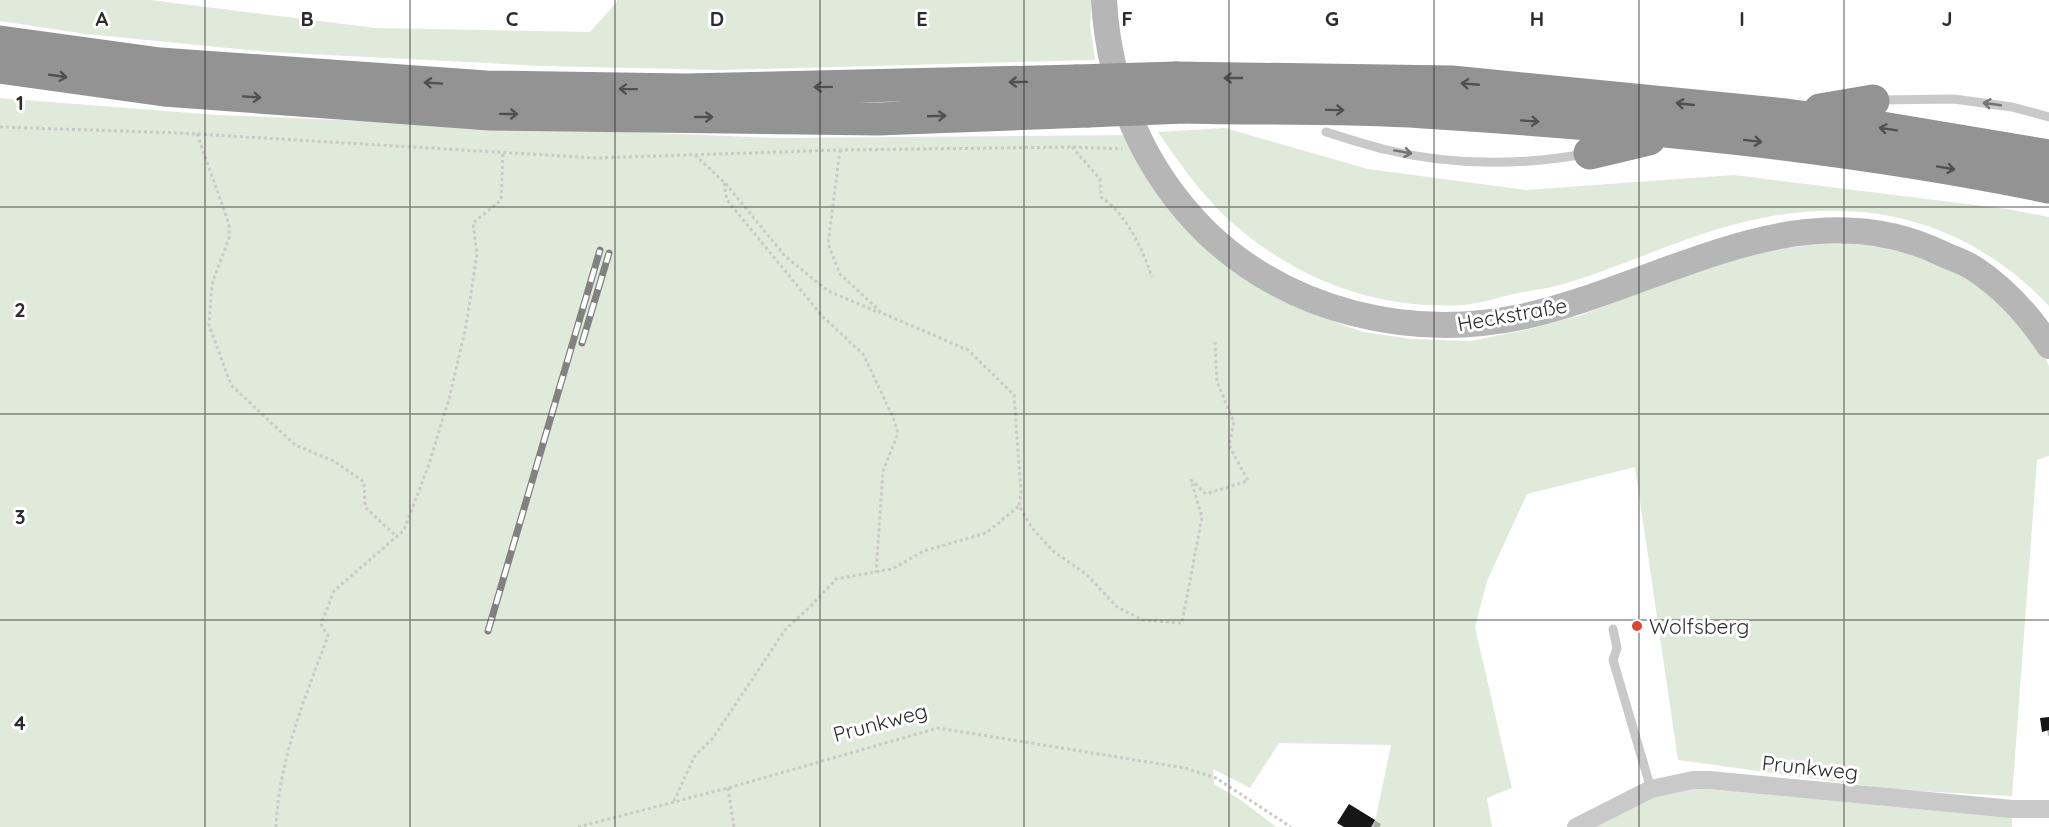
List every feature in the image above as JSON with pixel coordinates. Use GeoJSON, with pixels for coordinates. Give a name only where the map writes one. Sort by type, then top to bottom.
{"type":"FeatureCollection","features":[{"type":"Feature","properties":{"kind":"highway"},"geometry":{"type":"LineString","coordinates":[[0,42],[160,64],[486,87],[1191,98],[1422,112],[1674,132],[1870,155],[2049,187]]}},
{"type":"Feature","properties":{"kind":"highway"},"geometry":{"type":"LineString","coordinates":[[0,68],[164,90],[490,114],[878,118],[1082,96]]}},
{"type":"Feature","properties":{"kind":"highway"},"geometry":{"type":"LineString","coordinates":[[1191,98],[1452,82],[1786,115],[1882,128],[2049,156]]}},
{"type":"Feature","properties":{"kind":"highway"},"geometry":{"type":"LineString","coordinates":[[1191,98],[1280,124],[1326,132]]}},
{"type":"Feature","properties":{"kind":"highway"},"geometry":{"type":"LineString","coordinates":[[1786,115],[1873,101]]}},
{"type":"Feature","properties":{"kind":"highway"},"geometry":{"type":"LineString","coordinates":[[1590,153],[1674,132]]}},
{"type":"Feature","properties":{"kind":"main road","name":"Heckstraße"},"geometry":{"type":"LineString","coordinates":[[1104,0],[1105,25],[1112,64],[1123,100],[1144,149],[1161,179],[1196,222],[1224,249],[1273,283],[1316,302],[1364,316],[1410,325],[1464,326],[1520,317],[1575,303],[1725,249],[1770,237],[1826,230],[1876,231],[1923,244],[1975,269],[2004,292],[2034,323],[2049,346]]}},
{"type":"Feature","properties":{"kind":"street","name":"Prunkweg"},"geometry":{"type":"LineString","coordinates":[[1576,827],[1651,789],[1693,780],[2012,809],[2049,809]]}},
{"type":"Feature","properties":{"kind":"lane"},"geometry":{"type":"LineString","coordinates":[[1873,101],[1888,98],[1954,99],[2012,107],[2049,117]]}},
{"type":"Feature","properties":{"kind":"lane"},"geometry":{"type":"LineString","coordinates":[[1326,132],[1384,149],[1443,160],[1511,162],[1590,153]]}},
{"type":"Feature","properties":{"kind":"lane"},"geometry":{"type":"LineString","coordinates":[[1613,629],[1617,648],[1613,660],[1651,789]]}},
{"type":"Feature","properties":{"kind":"path"},"geometry":{"type":"LineString","coordinates":[[0,127],[197,134],[596,158],[840,150],[1072,147],[1144,149]]}},
{"type":"Feature","properties":{"kind":"path"},"geometry":{"type":"LineString","coordinates":[[197,134],[229,224],[229,238],[212,284],[209,325],[231,385],[295,445],[334,461],[364,482],[365,507],[397,537]]}},
{"type":"Feature","properties":{"kind":"path"},"geometry":{"type":"LineString","coordinates":[[1072,147],[1100,178],[1101,197],[1116,207],[1145,255],[1152,278]]}},
{"type":"Feature","properties":{"kind":"path"},"geometry":{"type":"LineString","coordinates":[[840,150],[828,244],[840,274],[882,313]]}},
{"type":"Feature","properties":{"kind":"path"},"geometry":{"type":"LineString","coordinates":[[276,827],[278,798],[291,736],[328,636],[321,624],[334,591],[404,530],[428,467],[449,399],[466,327],[477,254],[472,223],[501,200],[503,152]]}},
{"type":"Feature","properties":{"kind":"path"},"geometry":{"type":"LineString","coordinates":[[695,155],[724,183],[785,256],[828,291],[968,350],[1014,394],[1020,506],[1032,528],[1053,551],[1086,574],[1117,607],[1143,620],[1182,623],[1202,517],[1191,480],[1206,494],[1248,481],[1229,445],[1234,422],[1218,382],[1215,341]]}},
{"type":"Feature","properties":{"kind":"path"},"geometry":{"type":"LineString","coordinates":[[724,183],[728,200],[807,298],[823,317],[863,354],[893,417],[898,433],[883,471],[876,572]]}},
{"type":"Feature","properties":{"kind":"path"},"geometry":{"type":"LineString","coordinates":[[673,802],[694,757],[713,738],[785,630],[836,579],[892,569],[924,551],[986,533],[1020,506]]}},
{"type":"Feature","properties":{"kind":"path","name":"Prunkweg"},"geometry":{"type":"LineString","coordinates":[[578,827],[728,788],[938,728],[1185,768],[1226,784],[1292,827]]}},
{"type":"Feature","properties":{"kind":"path"},"geometry":{"type":"LineString","coordinates":[[728,788],[734,827]]}},
{"type":"Feature","properties":{"kind":"green space"},"geometry":{"type":"Polygon","coordinates":[[[0,0],[150,0],[376,28],[590,32],[617,0],[1092,0],[1090,24],[1095,60],[721,70],[542,66],[270,52],[86,34],[0,21],[0,0]]]}},
{"type":"Feature","properties":{"kind":"green space"},"geometry":{"type":"Polygon","coordinates":[[[0,98],[217,115],[778,138],[1128,135],[1220,258],[1269,294],[1316,315],[1363,332],[1412,339],[1470,341],[1526,330],[1582,315],[1647,289],[1733,260],[1779,249],[1830,242],[1877,245],[1923,256],[1967,277],[1996,298],[2042,351],[2049,366],[2049,456],[2037,460],[2012,796],[1897,790],[1678,760],[1635,467],[1527,494],[1487,581],[1475,627],[1512,788],[1487,798],[1492,827],[1374,827],[1391,745],[1279,743],[1250,788],[1213,769],[1214,784],[1241,800],[1276,827],[0,827],[0,98]]]}},
{"type":"Feature","properties":{"kind":"green space"},"geometry":{"type":"Polygon","coordinates":[[[1225,128],[1368,169],[1526,190],[1734,175],[2007,209],[2049,217],[2049,306],[2019,278],[1987,255],[1953,236],[1918,223],[1881,215],[1843,211],[1803,212],[1737,224],[1688,239],[1567,283],[1478,303],[1434,305],[1404,303],[1374,297],[1318,279],[1266,249],[1242,231],[1207,197],[1158,132],[1225,128]]]}},
{"type":"Feature","properties":{"kind":"green space"},"geometry":{"type":"Polygon","coordinates":[[[1709,787],[2012,813],[2012,827],[1594,827],[1655,794],[1709,787]]]}},
{"type":"Feature","properties":{"kind":"building"},"geometry":{"type":"Polygon","coordinates":[[[2049,717],[2049,730],[2042,732],[2040,718],[2049,717]]]}},
{"type":"Feature","properties":{"kind":"building"},"geometry":{"type":"Polygon","coordinates":[[[1349,804],[1375,820],[1371,827],[1344,827],[1337,823],[1349,804]]]}},
{"type":"Feature","properties":{"kind":"railway"},"geometry":{"type":"LineString","coordinates":[[488,631],[600,250]]}},
{"type":"Feature","properties":{"kind":"railway"},"geometry":{"type":"LineString","coordinates":[[582,343],[609,253]]}},
{"type":"Feature","properties":{"kind":"place","name":"Wolfsberg"},"geometry":{"type":"Point","coordinates":[1637,626]}}]}
